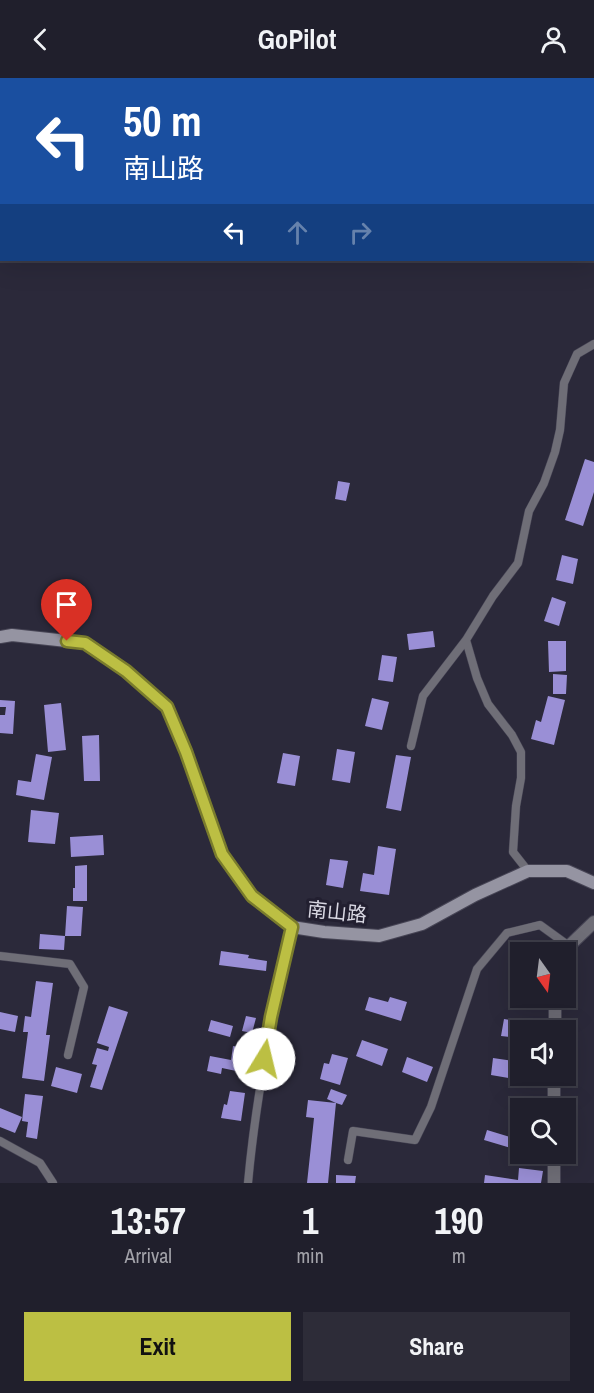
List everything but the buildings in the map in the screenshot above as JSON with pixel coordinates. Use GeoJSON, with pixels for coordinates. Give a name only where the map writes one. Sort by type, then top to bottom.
{"type":"FeatureCollection","features":[{"type":"Feature","properties":{"kind":"street","name":"南山路"},"geometry":{"type":"LineString","coordinates":[[0,637],[12,635],[85,643],[126,671],[167,707],[186,752],[222,854],[252,896],[292,927],[379,936],[422,924],[475,895],[528,871],[567,871],[594,883]]}},
{"type":"Feature","properties":{"kind":"street"},"geometry":{"type":"LineString","coordinates":[[575,942],[594,922]]}},
{"type":"Feature","properties":{"kind":"street"},"geometry":{"type":"LineString","coordinates":[[554,1164],[554,1183]]}},
{"type":"Feature","properties":{"kind":"lane"},"geometry":{"type":"LineString","coordinates":[[411,746],[423,696],[466,640],[493,596],[518,563],[529,511],[544,483],[555,452],[560,430],[564,383],[577,354],[594,344]]}},
{"type":"Feature","properties":{"kind":"lane"},"geometry":{"type":"LineString","coordinates":[[466,640],[477,678],[488,704],[512,735],[521,752],[521,778],[516,806],[513,852],[528,871]]}},
{"type":"Feature","properties":{"kind":"lane"},"geometry":{"type":"LineString","coordinates":[[348,1161],[353,1131],[415,1140],[431,1107],[477,969],[507,933],[540,925],[558,942]]}},
{"type":"Feature","properties":{"kind":"lane"},"geometry":{"type":"LineString","coordinates":[[248,1183],[253,1122],[271,1017],[292,927]]}},
{"type":"Feature","properties":{"kind":"lane"},"geometry":{"type":"LineString","coordinates":[[0,956],[70,964],[84,987],[68,1055]]}},
{"type":"Feature","properties":{"kind":"lane"},"geometry":{"type":"LineString","coordinates":[[0,1141],[40,1163],[53,1183]]}},
{"type":"Feature","properties":{"kind":"route"},"geometry":{"type":"LineString","coordinates":[[67,641],[85,643],[126,671],[167,707],[186,752],[222,854],[252,896],[292,927],[271,1017],[264,1059]]}}]}
